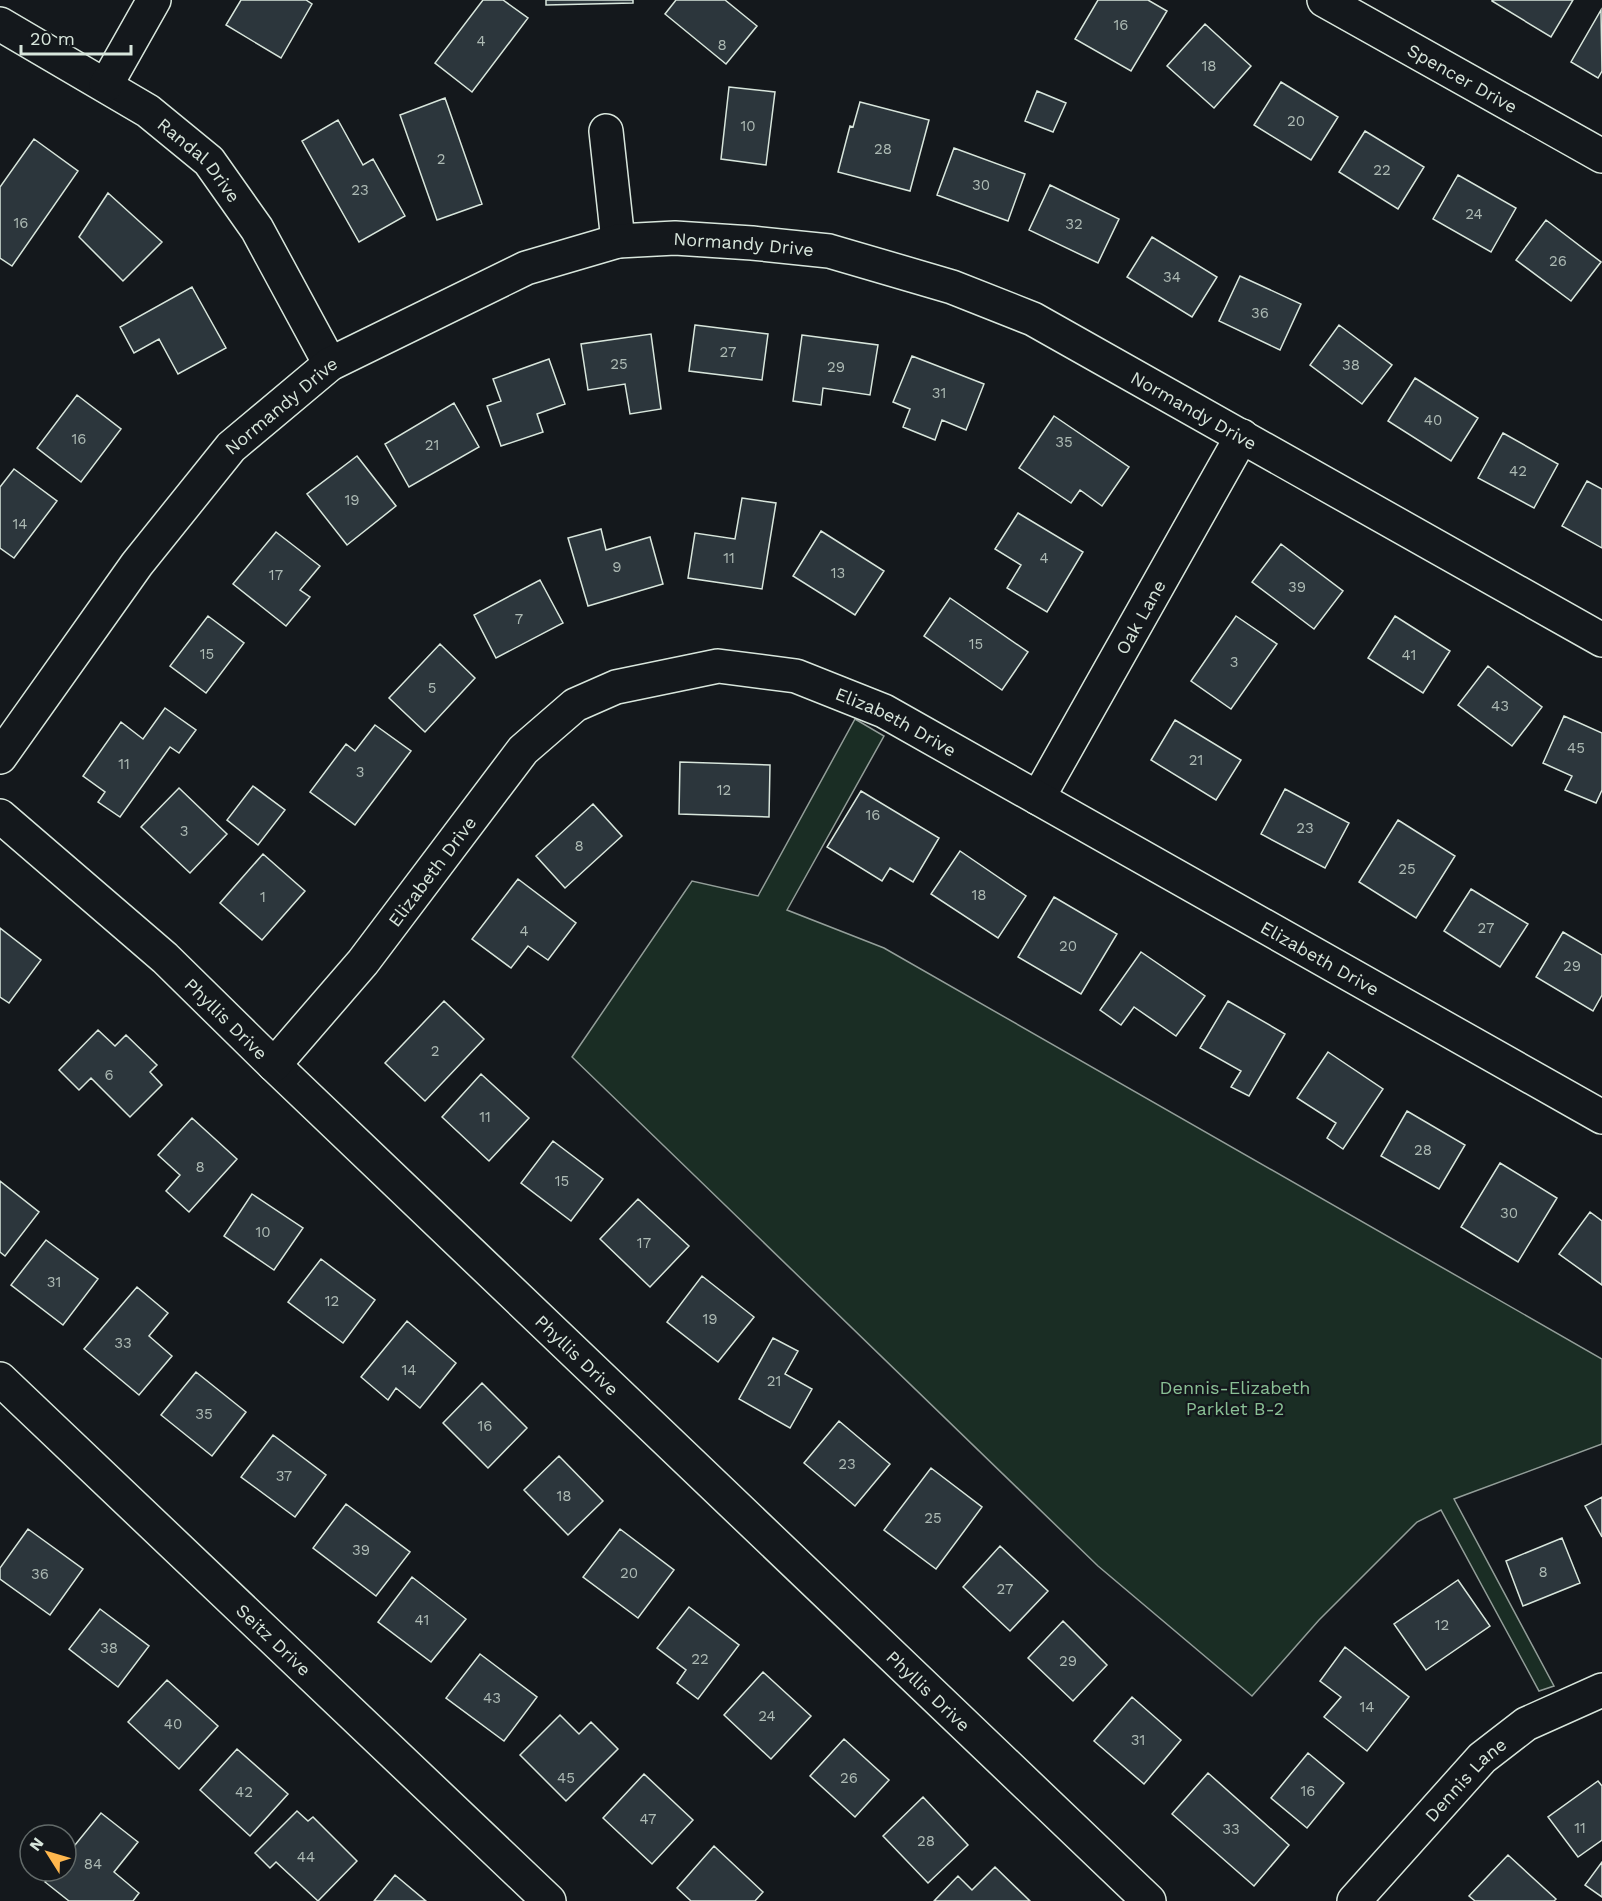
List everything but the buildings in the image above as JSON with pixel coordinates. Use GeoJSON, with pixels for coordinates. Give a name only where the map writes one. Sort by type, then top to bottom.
{"type":"FeatureCollection","features":[{"type":"Feature","properties":{"kind":"street"},"geometry":{"type":"LineString","coordinates":[[106,86],[154,0]]}},
{"type":"Feature","properties":{"kind":"street","name":"Spencer Drive"},"geometry":{"type":"LineString","coordinates":[[1324,0],[1602,156]]}},
{"type":"Feature","properties":{"kind":"street","name":"Randal Drive"},"geometry":{"type":"LineString","coordinates":[[0,24],[148,111],[209,161],[257,229],[330,364]]}},
{"type":"Feature","properties":{"kind":"street"},"geometry":{"type":"LineString","coordinates":[[606,131],[618,241]]}},
{"type":"Feature","properties":{"kind":"street","name":"Normandy Drive"},"geometry":{"type":"LineString","coordinates":[[0,757],[137,564],[231,447],[330,364],[526,268],[618,241],[675,238],[830,251],[952,287],[1033,319],[1602,640]]}},
{"type":"Feature","properties":{"kind":"street","name":"Oak Lane"},"geometry":{"type":"LineString","coordinates":[[1038,798],[1242,436]]}},
{"type":"Feature","properties":{"kind":"street","name":"Elizabeth Drive"},"geometry":{"type":"LineString","coordinates":[[274,1065],[363,962],[523,750],[575,705],[616,687],[718,666],[796,676],[884,711],[1602,1117]]}},
{"type":"Feature","properties":{"kind":"street","name":"Phyllis Drive"},"geometry":{"type":"LineString","coordinates":[[0,816],[165,958],[274,1065],[1149,1901]]}},
{"type":"Feature","properties":{"kind":"street","name":"Seitz Drive"},"geometry":{"type":"LineString","coordinates":[[0,1379],[549,1901]]}},
{"type":"Feature","properties":{"kind":"street","name":"Dennis Lane"},"geometry":{"type":"LineString","coordinates":[[1355,1901],[1482,1758],[1526,1724],[1602,1690]]}},
{"type":"Feature","properties":{"kind":"green space","name":"Dennis-Elizabeth Parklet B-2"},"geometry":{"type":"Polygon","coordinates":[[[855,719],[884,736],[787,910],[884,948],[1602,1359],[1602,1444],[1454,1499],[1554,1686],[1539,1691],[1441,1510],[1417,1522],[1319,1620],[1252,1696],[1098,1566],[572,1057],[692,881],[758,896],[855,719]]]}}]}
